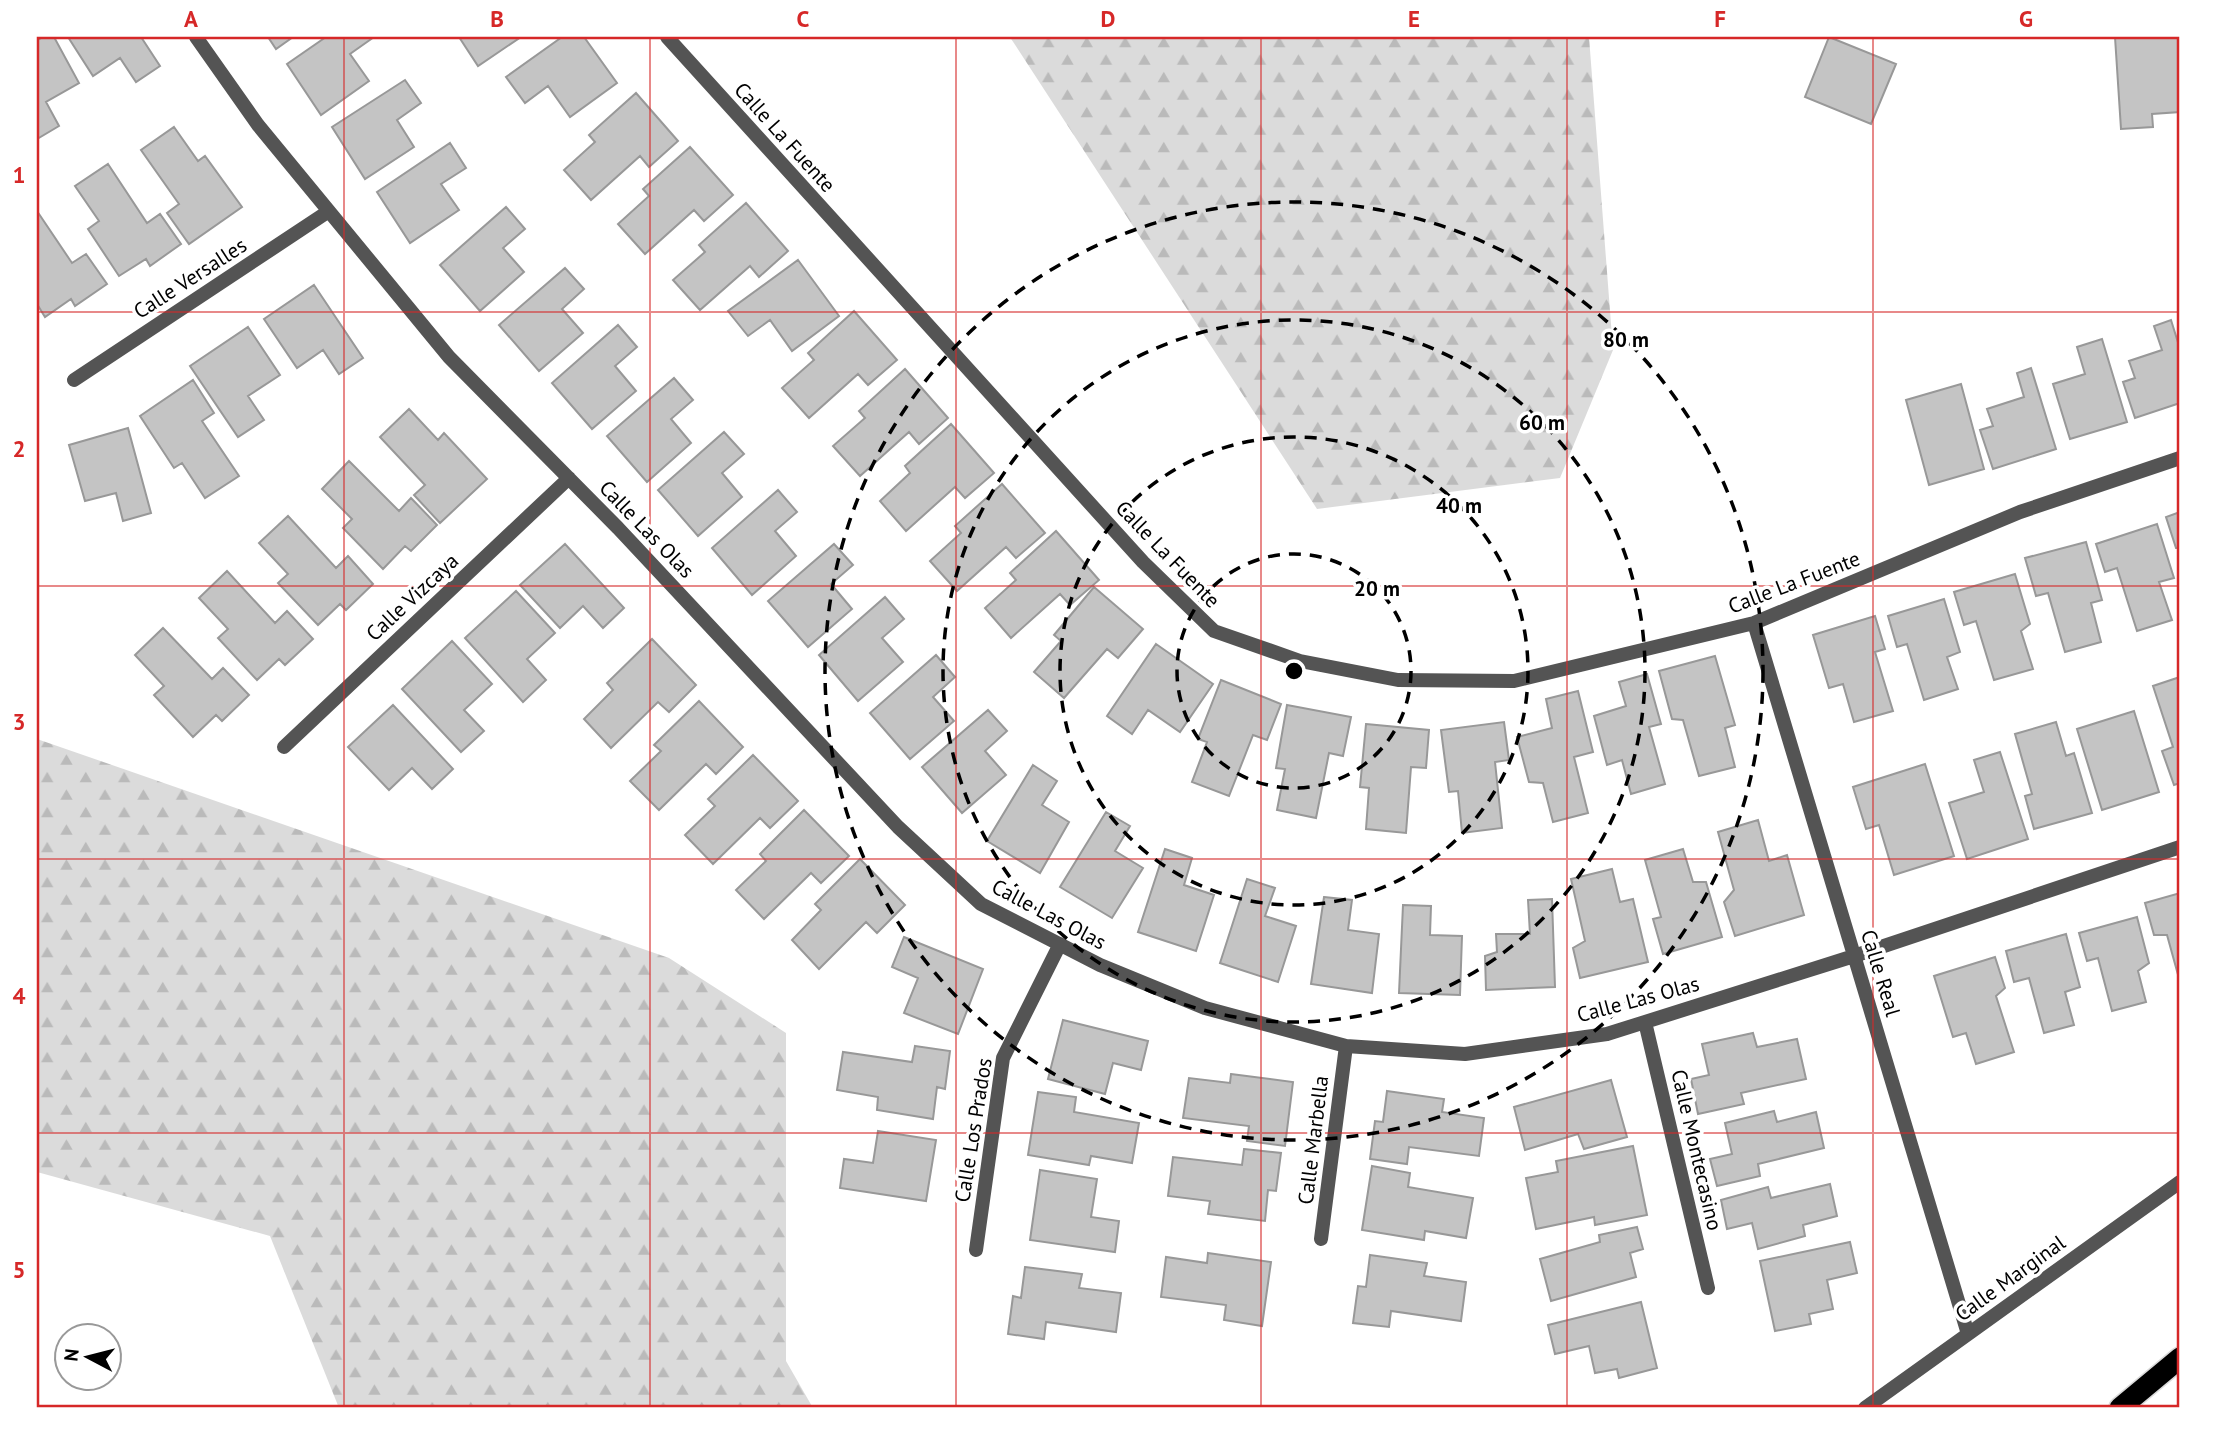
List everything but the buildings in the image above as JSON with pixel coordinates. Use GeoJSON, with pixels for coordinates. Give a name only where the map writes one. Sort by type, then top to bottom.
{"type":"FeatureCollection","features":[{"type":"Feature","properties":{"kind":"highway"},"geometry":{"type":"LineString","coordinates":[[2120,1408],[2180,1358]]}},
{"type":"Feature","properties":{"kind":"street","name":"Calle Las Olas"},"geometry":{"type":"LineString","coordinates":[[196,37],[258,125],[449,356],[618,528],[898,827],[981,904],[1100,965],[1205,1008],[1346,1046],[1465,1054],[1607,1034],[1854,957],[2180,847]]}},
{"type":"Feature","properties":{"kind":"street","name":"Calle La Fuente"},"geometry":{"type":"LineString","coordinates":[[667,37],[1143,562],[1214,631],[1300,661],[1398,680],[1514,681],[1754,623],[2021,512],[2180,458]]}},
{"type":"Feature","properties":{"kind":"street","name":"Calle Versalles"},"geometry":{"type":"LineString","coordinates":[[74,380],[329,211]]}},
{"type":"Feature","properties":{"kind":"street","name":"Calle Vizcaya"},"geometry":{"type":"LineString","coordinates":[[284,747],[569,478]]}},
{"type":"Feature","properties":{"kind":"street","name":"Calle Real"},"geometry":{"type":"LineString","coordinates":[[1754,623],[1968,1334]]}},
{"type":"Feature","properties":{"kind":"street","name":"Calle Los Prados"},"geometry":{"type":"LineString","coordinates":[[976,1251],[1003,1058],[1060,944]]}},
{"type":"Feature","properties":{"kind":"street","name":"Calle Montecasino"},"geometry":{"type":"LineString","coordinates":[[1645,1022],[1708,1288]]}},
{"type":"Feature","properties":{"kind":"street","name":"Calle Marbella"},"geometry":{"type":"LineString","coordinates":[[1321,1239],[1346,1046]]}},
{"type":"Feature","properties":{"kind":"street","name":"Calle Marginal"},"geometry":{"type":"LineString","coordinates":[[1865,1408],[2180,1182]]}},
{"type":"Feature","properties":{"kind":"green space"},"geometry":{"type":"Polygon","coordinates":[[[1010,37],[1589,37],[1613,350],[1560,478],[1317,509],[1010,37]]]}},
{"type":"Feature","properties":{"kind":"green space"},"geometry":{"type":"Polygon","coordinates":[[[37,739],[669,958],[786,1033],[786,1361],[813,1408],[339,1408],[270,1236],[37,1172],[37,739]]]}}]}
